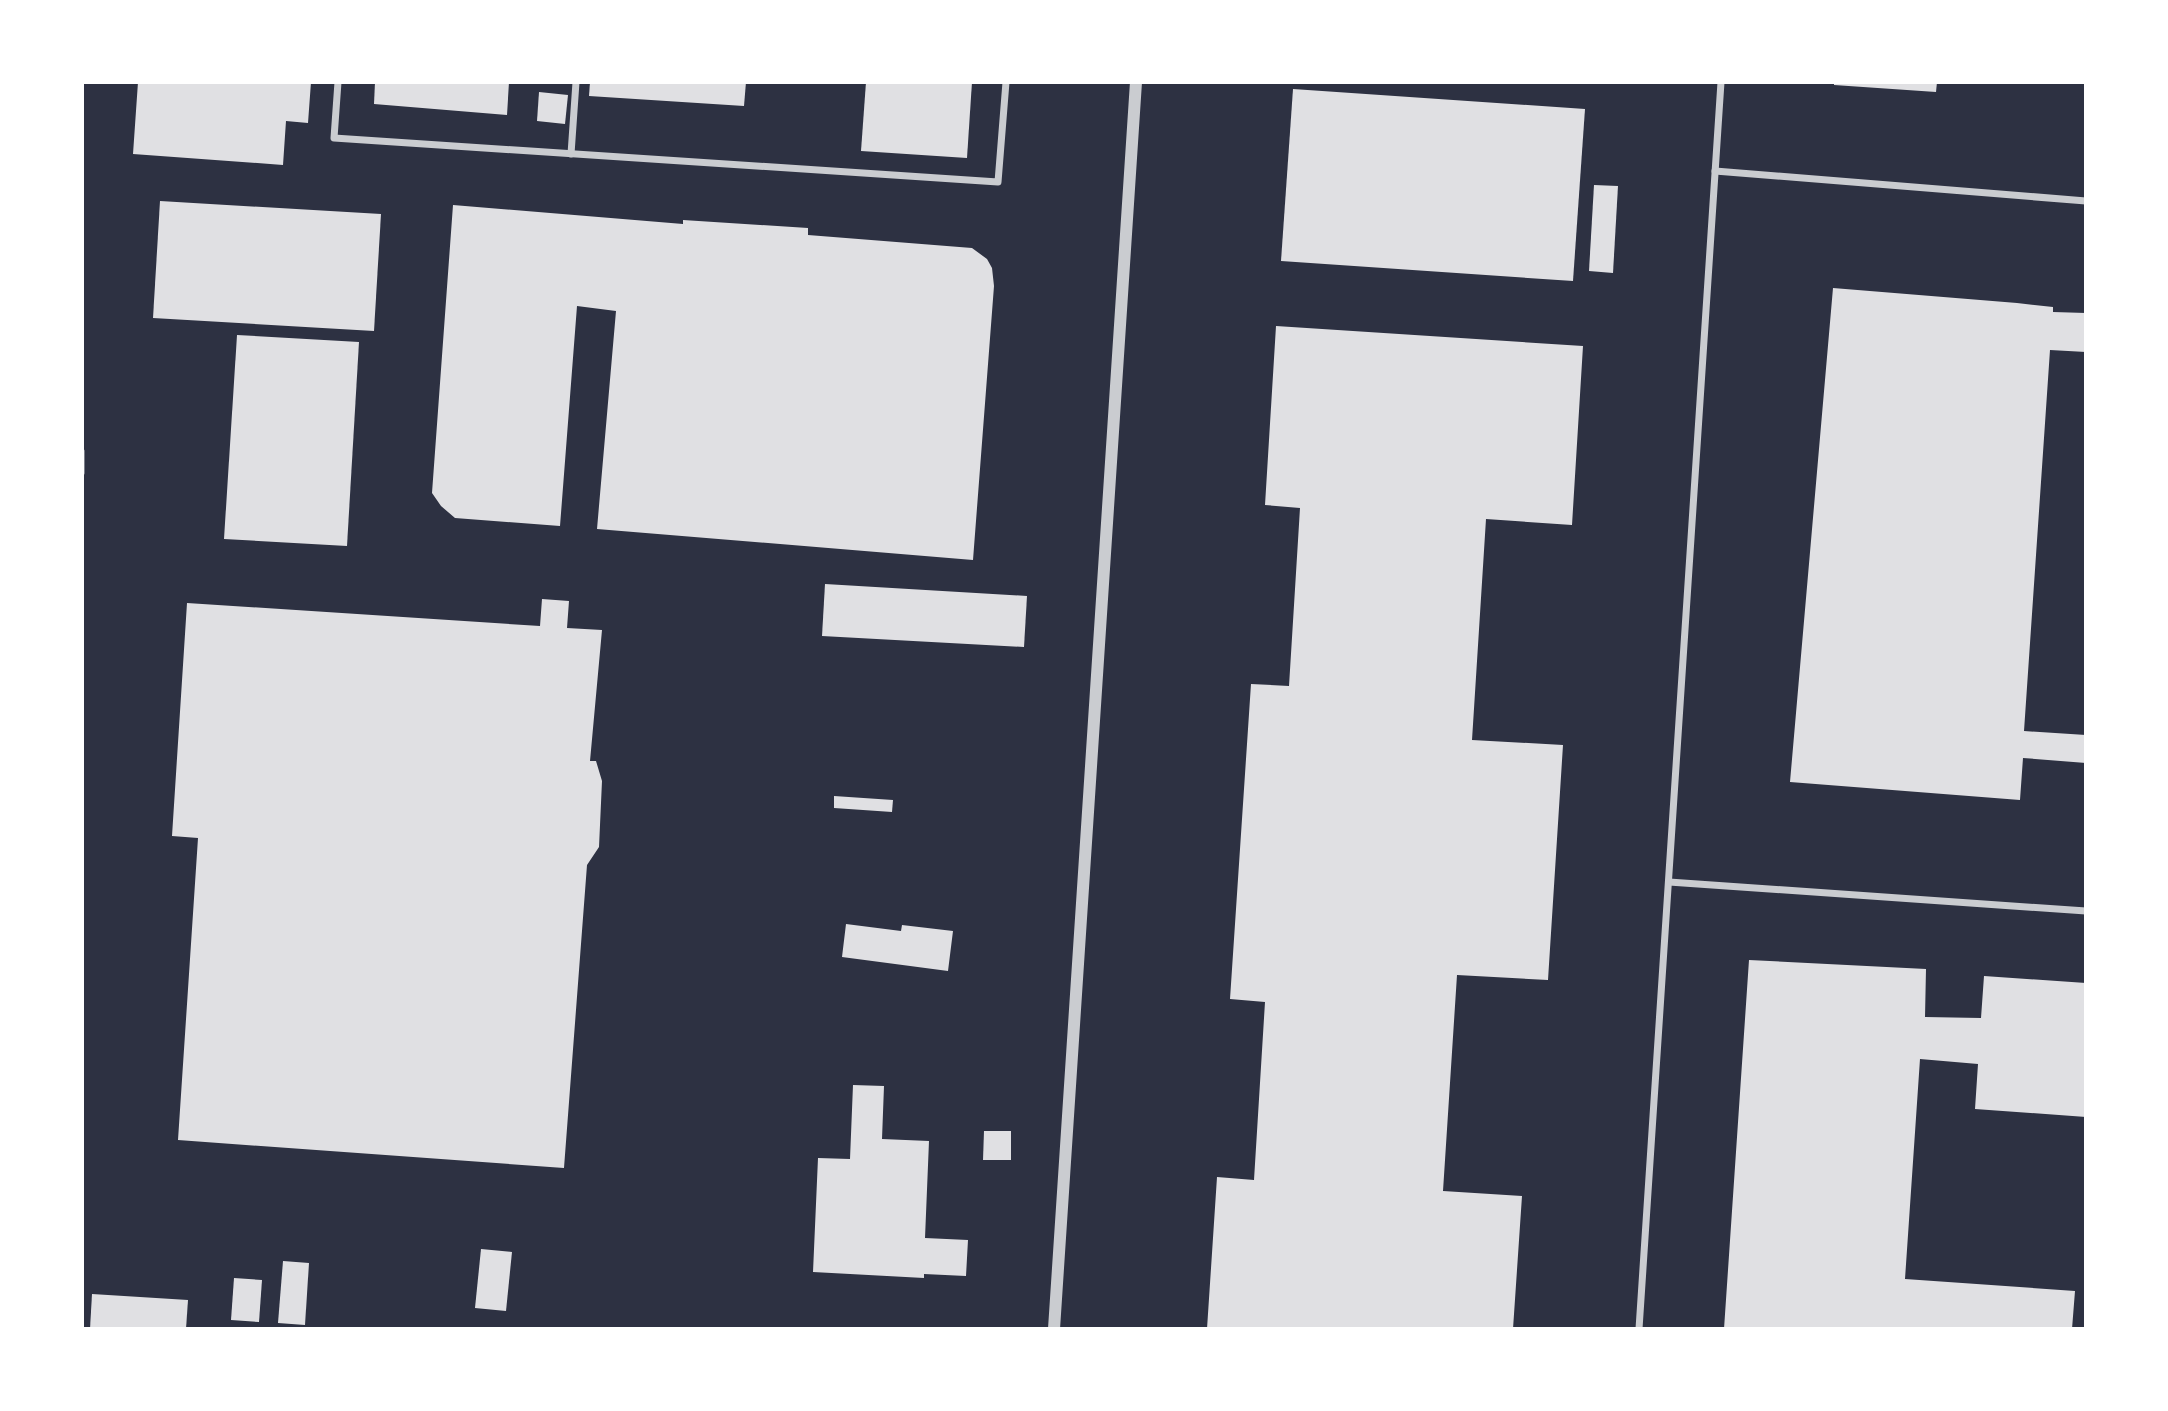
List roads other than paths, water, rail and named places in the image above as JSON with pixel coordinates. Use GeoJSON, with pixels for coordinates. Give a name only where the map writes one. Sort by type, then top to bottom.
{"type":"FeatureCollection","features":[{"type":"Feature","properties":{"kind":"street"},"geometry":{"type":"LineString","coordinates":[[338,82],[334,138],[998,182],[1006,82]]}},
{"type":"Feature","properties":{"kind":"street"},"geometry":{"type":"LineString","coordinates":[[570,154],[576,82]]}},
{"type":"Feature","properties":{"kind":"street"},"geometry":{"type":"LineString","coordinates":[[1054,1329],[1136,82]]}},
{"type":"Feature","properties":{"kind":"street"},"geometry":{"type":"LineString","coordinates":[[1639,1329],[1721,82]]}},
{"type":"Feature","properties":{"kind":"street"},"geometry":{"type":"LineString","coordinates":[[1715,171],[2086,201]]}},
{"type":"Feature","properties":{"kind":"street"},"geometry":{"type":"LineString","coordinates":[[1668,881],[2086,911]]}},
{"type":"Feature","properties":{"kind":"lane"},"geometry":{"type":"LineString","coordinates":[[82,451],[82,473]]}}]}
